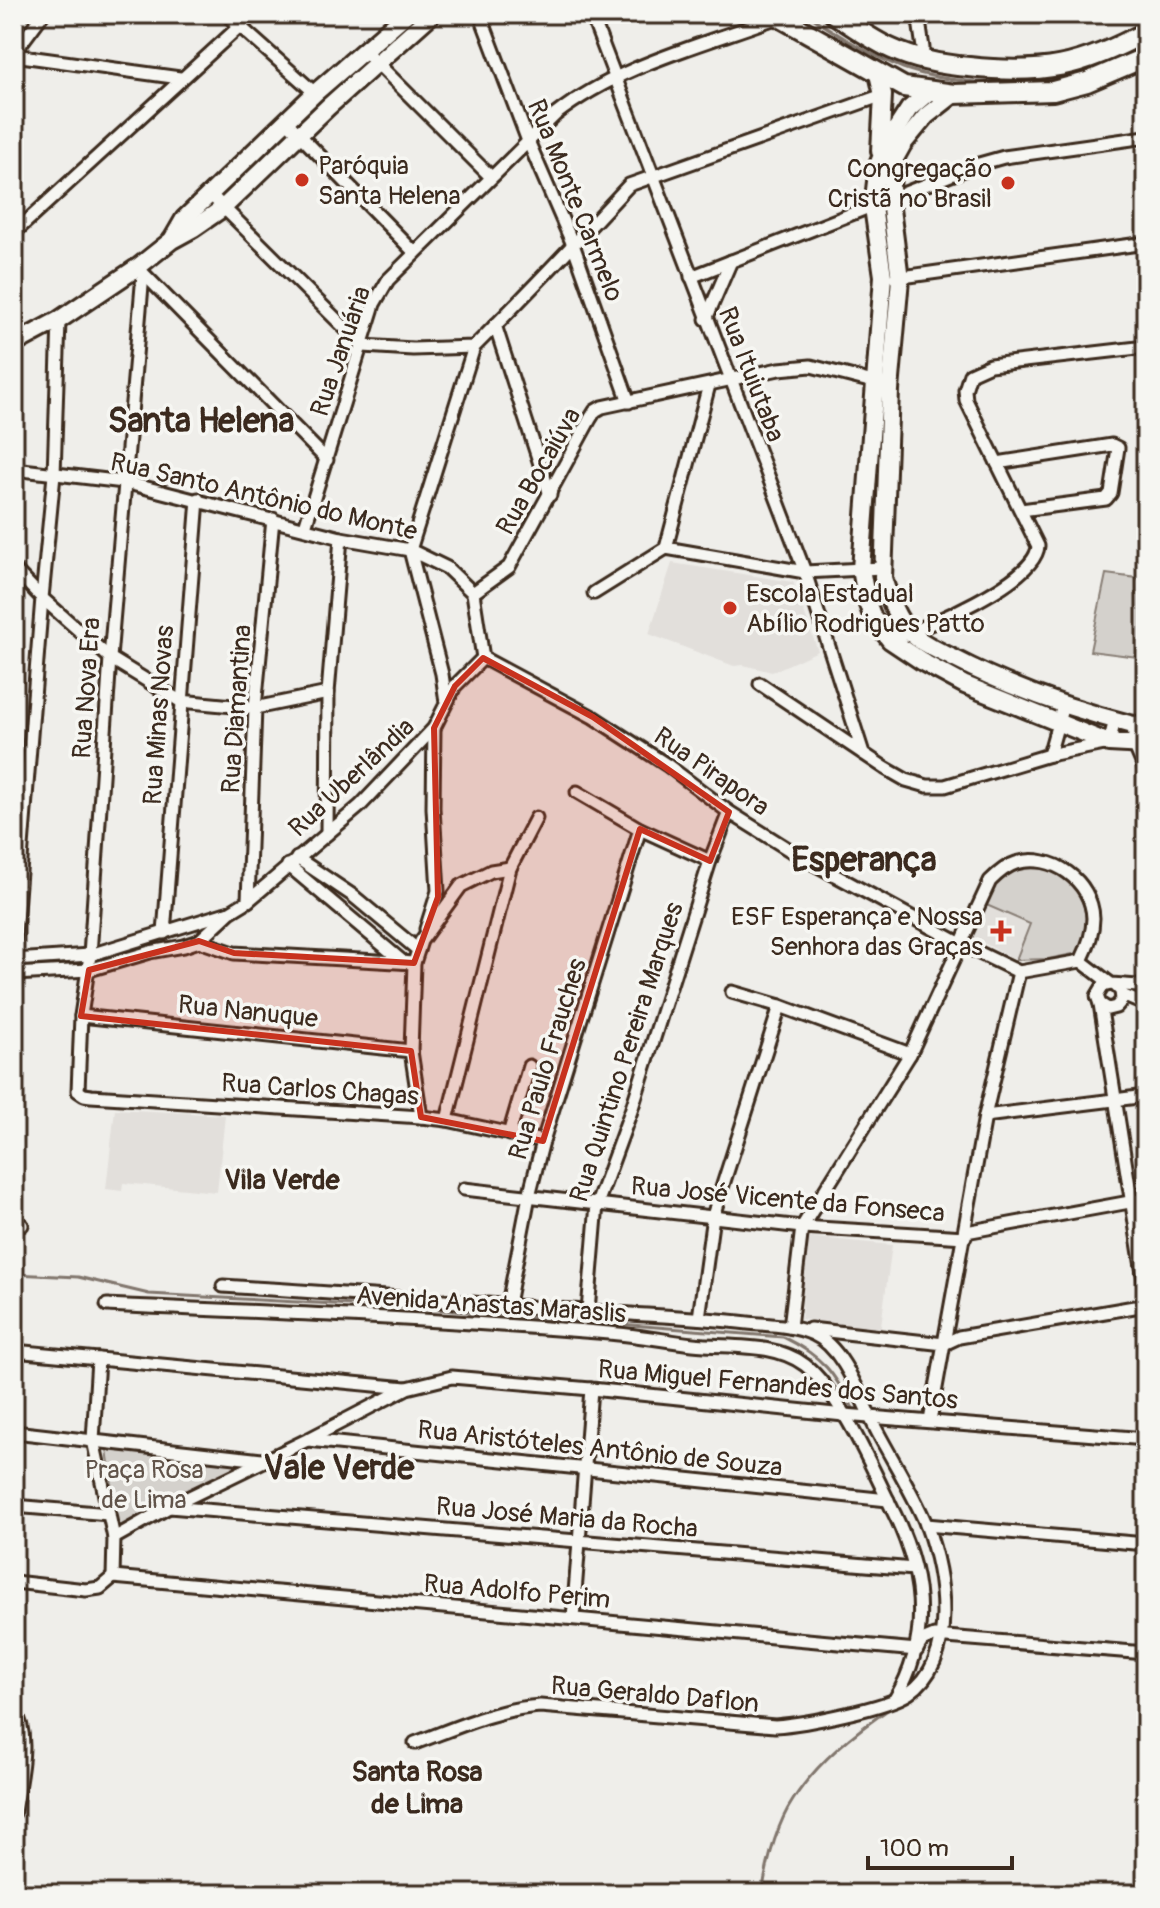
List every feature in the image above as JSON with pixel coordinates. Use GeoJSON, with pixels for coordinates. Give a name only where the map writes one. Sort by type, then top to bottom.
{"type":"FeatureCollection","features":[{"type":"Feature","properties":{"kind":"main road"},"geometry":{"type":"LineString","coordinates":[[834,14],[890,48],[922,59],[987,69],[1037,71],[1103,54],[1146,32]]}},
{"type":"Feature","properties":{"kind":"main road"},"geometry":{"type":"LineString","coordinates":[[776,16],[904,87],[954,94],[1053,91],[1087,82],[1146,57]]}},
{"type":"Feature","properties":{"kind":"street"},"geometry":{"type":"LineString","coordinates":[[43,14],[14,54],[180,78]]}},
{"type":"Feature","properties":{"kind":"street"},"geometry":{"type":"LineString","coordinates":[[226,14],[315,93]]}},
{"type":"Feature","properties":{"kind":"street"},"geometry":{"type":"LineString","coordinates":[[14,233],[253,14]]}},
{"type":"Feature","properties":{"kind":"street"},"geometry":{"type":"LineString","coordinates":[[172,240],[184,219],[315,93],[406,14]]}},
{"type":"Feature","properties":{"kind":"street"},"geometry":{"type":"LineString","coordinates":[[14,344],[140,270],[172,240],[223,208],[432,14]]}},
{"type":"Feature","properties":{"kind":"street","name":"Rua Monte Carmelo"},"geometry":{"type":"LineString","coordinates":[[480,14],[528,141],[574,247],[629,402]]}},
{"type":"Feature","properties":{"kind":"street","name":"Rua Ituiutaba"},"geometry":{"type":"LineString","coordinates":[[591,14],[805,572],[863,753]]}},
{"type":"Feature","properties":{"kind":"street"},"geometry":{"type":"LineString","coordinates":[[918,14],[922,59]]}},
{"type":"Feature","properties":{"kind":"street","name":"Rua Januária"},"geometry":{"type":"LineString","coordinates":[[305,527],[374,304],[388,280],[555,115],[581,95],[614,77],[776,16]]}},
{"type":"Feature","properties":{"kind":"street"},"geometry":{"type":"LineString","coordinates":[[365,51],[491,177]]}},
{"type":"Feature","properties":{"kind":"street"},"geometry":{"type":"LineString","coordinates":[[878,74],[883,95],[883,124],[873,207],[891,278]]}},
{"type":"Feature","properties":{"kind":"street"},"geometry":{"type":"LineString","coordinates":[[878,165],[887,143],[909,109],[930,91]]}},
{"type":"Feature","properties":{"kind":"street"},"geometry":{"type":"LineString","coordinates":[[954,94],[926,116],[893,162],[891,278],[883,384],[861,569],[867,602],[873,618],[890,640],[965,685],[1109,743],[1140,746]]}},
{"type":"Feature","properties":{"kind":"street"},"geometry":{"type":"LineString","coordinates":[[446,702],[442,674],[410,550],[474,347],[574,247],[629,185],[883,95]]}},
{"type":"Feature","properties":{"kind":"street"},"geometry":{"type":"LineString","coordinates":[[286,121],[415,253]]}},
{"type":"Feature","properties":{"kind":"street"},"geometry":{"type":"LineString","coordinates":[[691,277],[1004,157],[1146,137]]}},
{"type":"Feature","properties":{"kind":"street"},"geometry":{"type":"LineString","coordinates":[[210,194],[363,346],[413,349],[474,347]]}},
{"type":"Feature","properties":{"kind":"street"},"geometry":{"type":"LineString","coordinates":[[891,278],[1146,243]]}},
{"type":"Feature","properties":{"kind":"street"},"geometry":{"type":"LineString","coordinates":[[706,319],[731,261]]}},
{"type":"Feature","properties":{"kind":"street"},"geometry":{"type":"LineString","coordinates":[[140,270],[327,460]]}},
{"type":"Feature","properties":{"kind":"street","name":"Rua Nova Era"},"geometry":{"type":"LineString","coordinates":[[91,1096],[84,1095],[77,1087],[81,1016],[89,970],[140,270]]}},
{"type":"Feature","properties":{"kind":"street"},"geometry":{"type":"LineString","coordinates":[[14,947],[54,475],[59,320]]}},
{"type":"Feature","properties":{"kind":"street"},"geometry":{"type":"LineString","coordinates":[[495,325],[550,495]]}},
{"type":"Feature","properties":{"kind":"street"},"geometry":{"type":"LineString","coordinates":[[890,640],[966,607],[1013,579],[1034,561],[1038,546],[966,400],[965,390],[970,374],[990,365],[1146,347]]}},
{"type":"Feature","properties":{"kind":"street","name":"Rua Bocaiúva"},"geometry":{"type":"LineString","coordinates":[[473,593],[509,567],[595,411],[779,369],[811,366],[883,384]]}},
{"type":"Feature","properties":{"kind":"street"},"geometry":{"type":"LineString","coordinates":[[883,384],[882,568],[892,606],[910,633],[979,672],[1063,705],[1140,724],[1140,746],[1146,772]]}},
{"type":"Feature","properties":{"kind":"street"},"geometry":{"type":"LineString","coordinates":[[666,548],[709,385]]}},
{"type":"Feature","properties":{"kind":"street"},"geometry":{"type":"LineString","coordinates":[[997,463],[1112,445],[1119,451],[1111,493],[1106,499],[1021,510]]}},
{"type":"Feature","properties":{"kind":"street","name":"Rua Santo Antônio do Monte"},"geometry":{"type":"LineString","coordinates":[[14,469],[124,482],[341,538],[410,550],[447,568],[473,593]]}},
{"type":"Feature","properties":{"kind":"street","name":"Rua Minas Novas"},"geometry":{"type":"LineString","coordinates":[[164,933],[198,499]]}},
{"type":"Feature","properties":{"kind":"street","name":"Rua Diamantina"},"geometry":{"type":"LineString","coordinates":[[248,901],[255,708],[273,519]]}},
{"type":"Feature","properties":{"kind":"street"},"geometry":{"type":"LineString","coordinates":[[327,834],[328,693],[341,538]]}},
{"type":"Feature","properties":{"kind":"street"},"geometry":{"type":"LineString","coordinates":[[594,593],[666,548],[805,572],[882,568]]}},
{"type":"Feature","properties":{"kind":"street"},"geometry":{"type":"LineString","coordinates":[[14,569],[110,658],[180,701],[255,708],[328,693]]}},
{"type":"Feature","properties":{"kind":"street"},"geometry":{"type":"LineString","coordinates":[[473,593],[483,658]]}},
{"type":"Feature","properties":{"kind":"street","name":"Rua Uberlândia"},"geometry":{"type":"LineString","coordinates":[[14,974],[89,970],[199,941],[360,806],[434,728],[460,679],[483,658]]}},
{"type":"Feature","properties":{"kind":"street","name":"Rua Pirapora"},"geometry":{"type":"LineString","coordinates":[[483,658],[593,717],[667,765],[729,812],[838,879],[1019,972]]}},
{"type":"Feature","properties":{"kind":"street"},"geometry":{"type":"LineString","coordinates":[[760,684],[906,780],[927,786],[960,784],[1049,755],[1109,743]]}},
{"type":"Feature","properties":{"kind":"street"},"geometry":{"type":"LineString","coordinates":[[1049,755],[1063,705]]}},
{"type":"Feature","properties":{"kind":"street"},"geometry":{"type":"LineString","coordinates":[[1109,743],[1115,720]]}},
{"type":"Feature","properties":{"kind":"street"},"geometry":{"type":"LineString","coordinates":[[420,946],[438,891],[433,808],[434,728]]}},
{"type":"Feature","properties":{"kind":"street"},"geometry":{"type":"LineString","coordinates":[[577,792],[640,829],[710,861]]}},
{"type":"Feature","properties":{"kind":"street","name":"Rua Quintino Pereira Marques"},"geometry":{"type":"LineString","coordinates":[[588,1311],[597,1204],[631,1111],[710,861],[729,812]]}},
{"type":"Feature","properties":{"kind":"street"},"geometry":{"type":"LineString","coordinates":[[447,1120],[510,868],[536,818]]}},
{"type":"Feature","properties":{"kind":"street","name":"Rua Paulo Frauches"},"geometry":{"type":"LineString","coordinates":[[508,1304],[543,1141],[640,829]]}},
{"type":"Feature","properties":{"kind":"street"},"geometry":{"type":"LineString","coordinates":[[1081,961],[1090,941],[1092,907],[1080,883],[1056,865],[1041,861],[1015,863],[990,881],[910,1054],[802,1227],[790,1327],[944,1344],[959,1337],[1146,1305]]}},
{"type":"Feature","properties":{"kind":"street"},"geometry":{"type":"LineString","coordinates":[[292,862],[352,895],[420,946]]}},
{"type":"Feature","properties":{"kind":"street"},"geometry":{"type":"LineString","coordinates":[[292,862],[409,963]]}},
{"type":"Feature","properties":{"kind":"street"},"geometry":{"type":"LineString","coordinates":[[421,1117],[411,1051],[409,963],[461,886],[491,871],[510,868]]}},
{"type":"Feature","properties":{"kind":"street","name":"Rua Uberlândia"},"geometry":{"type":"LineString","coordinates":[[14,960],[90,955],[230,912]]}},
{"type":"Feature","properties":{"kind":"street"},"geometry":{"type":"LineString","coordinates":[[199,941],[234,953],[409,963]]}},
{"type":"Feature","properties":{"kind":"street"},"geometry":{"type":"LineString","coordinates":[[1081,961],[1116,988],[1143,1003]]}},
{"type":"Feature","properties":{"kind":"street"},"geometry":{"type":"LineString","coordinates":[[930,1421],[985,1116],[1019,972],[1081,961]]}},
{"type":"Feature","properties":{"kind":"street"},"geometry":{"type":"LineString","coordinates":[[1091,971],[1107,1003]]}},
{"type":"Feature","properties":{"kind":"street"},"geometry":{"type":"LineString","coordinates":[[1107,1003],[1103,986],[1142,985]]}},
{"type":"Feature","properties":{"kind":"street"},"geometry":{"type":"LineString","coordinates":[[1116,988],[1107,1003],[1102,1024],[1146,1292]]}},
{"type":"Feature","properties":{"kind":"street"},"geometry":{"type":"LineString","coordinates":[[732,992],[780,1006],[910,1054]]}},
{"type":"Feature","properties":{"kind":"street"},"geometry":{"type":"LineString","coordinates":[[1107,1003],[1143,1003]]}},
{"type":"Feature","properties":{"kind":"street"},"geometry":{"type":"LineString","coordinates":[[699,1318],[713,1216],[780,1006]]}},
{"type":"Feature","properties":{"kind":"street","name":"Rua Nanuque"},"geometry":{"type":"LineString","coordinates":[[81,1016],[411,1051]]}},
{"type":"Feature","properties":{"kind":"street"},"geometry":{"type":"LineString","coordinates":[[509,1134],[529,1066]]}},
{"type":"Feature","properties":{"kind":"street","name":"Rua Carlos Chagas"},"geometry":{"type":"LineString","coordinates":[[91,1096],[421,1117],[543,1141]]}},
{"type":"Feature","properties":{"kind":"street"},"geometry":{"type":"LineString","coordinates":[[985,1116],[1146,1096]]}},
{"type":"Feature","properties":{"kind":"street","name":"Rua José Vicente da Fonseca"},"geometry":{"type":"LineString","coordinates":[[464,1189],[802,1227],[965,1235],[1146,1199]]}},
{"type":"Feature","properties":{"kind":"street","name":"Avenida Anastas Maraslis"},"geometry":{"type":"LineString","coordinates":[[223,1286],[699,1318],[790,1327],[815,1334],[827,1344],[851,1376],[926,1525],[943,1603],[944,1636]]}},
{"type":"Feature","properties":{"kind":"street","name":"Avenida Anastas Maraslis"},"geometry":{"type":"LineString","coordinates":[[107,1305],[369,1316],[601,1332],[693,1344],[774,1350],[803,1363],[816,1375],[844,1415],[902,1529],[914,1569],[921,1616],[917,1650],[911,1670],[894,1700]]}},
{"type":"Feature","properties":{"kind":"street"},"geometry":{"type":"LineString","coordinates":[[14,1351],[407,1388]]}},
{"type":"Feature","properties":{"kind":"street"},"geometry":{"type":"LineString","coordinates":[[14,1582],[86,1590],[100,1588],[113,1577],[114,1538],[93,1440],[98,1359]]}},
{"type":"Feature","properties":{"kind":"street","name":"Rua Miguel Fernandes dos Santos"},"geometry":{"type":"LineString","coordinates":[[407,1388],[452,1377],[844,1415],[1146,1439]]}},
{"type":"Feature","properties":{"kind":"street"},"geometry":{"type":"LineString","coordinates":[[114,1538],[169,1507],[407,1388]]}},
{"type":"Feature","properties":{"kind":"street"},"geometry":{"type":"LineString","coordinates":[[573,1618],[591,1389]]}},
{"type":"Feature","properties":{"kind":"street"},"geometry":{"type":"LineString","coordinates":[[14,1432],[262,1460]]}},
{"type":"Feature","properties":{"kind":"street","name":"Rua Aristóteles Antônio de Souza"},"geometry":{"type":"LineString","coordinates":[[307,1440],[888,1500]]}},
{"type":"Feature","properties":{"kind":"street"},"geometry":{"type":"LineString","coordinates":[[14,1506],[109,1514]]}},
{"type":"Feature","properties":{"kind":"street","name":"Rua José Maria da Rocha"},"geometry":{"type":"LineString","coordinates":[[169,1507],[914,1569]]}},
{"type":"Feature","properties":{"kind":"street"},"geometry":{"type":"LineString","coordinates":[[926,1525],[1146,1544]]}},
{"type":"Feature","properties":{"kind":"street","name":"Rua Adolfo Perim"},"geometry":{"type":"LineString","coordinates":[[113,1577],[917,1650]]}},
{"type":"Feature","properties":{"kind":"street"},"geometry":{"type":"LineString","coordinates":[[917,1650],[927,1639],[944,1636],[1146,1653]]}},
{"type":"Feature","properties":{"kind":"street"},"geometry":{"type":"LineString","coordinates":[[894,1700],[906,1695],[922,1681],[937,1656],[944,1636]]}},
{"type":"Feature","properties":{"kind":"street","name":"Rua Geraldo Daflon"},"geometry":{"type":"LineString","coordinates":[[415,1743],[502,1711],[522,1707],[775,1726],[803,1724],[894,1700]]}},
{"type":"Feature","properties":{"kind":"street"},"geometry":{"type":"LineString","coordinates":[[14,1709],[21,1723],[23,1743],[14,1813]]}},
{"type":"Feature","properties":{"kind":"highlighted area"},"geometry":{"type":"Polygon","coordinates":[[[483,658],[593,717],[729,812],[710,861],[640,829],[543,1141],[421,1117],[411,1051],[81,1016],[89,970],[199,941],[234,953],[414,963],[438,897],[434,728],[455,686],[483,658]]]}},
{"type":"Feature","properties":{"kind":"shaded area","name":"Escola Estadual Abílio Rodrigues Patto"},"geometry":{"type":"Polygon","coordinates":[[[672,563],[793,582],[818,651],[772,672],[734,666],[649,634],[672,563]]]}},
{"type":"Feature","properties":{"kind":"shaded area","name":"ESF Esperança e Nossa Senhora das Graças"},"geometry":{"type":"Polygon","coordinates":[[[984,904],[1031,924],[1016,960],[972,937],[984,904]]]}},
{"type":"Feature","properties":{"kind":"shaded area"},"geometry":{"type":"Polygon","coordinates":[[[115,1109],[225,1115],[217,1192],[123,1183],[122,1191],[106,1189],[115,1109]]]}},
{"type":"Feature","properties":{"kind":"shaded area"},"geometry":{"type":"Polygon","coordinates":[[[808,1237],[892,1245],[880,1333],[801,1319],[808,1237]]]}},
{"type":"Feature","properties":{"kind":"green space"},"geometry":{"type":"Polygon","coordinates":[[[1106,574],[1137,578],[1146,589],[1146,658],[1090,651],[1106,574]]]}},
{"type":"Feature","properties":{"kind":"green space"},"geometry":{"type":"Polygon","coordinates":[[[1030,864],[1055,870],[1065,876],[1080,895],[1086,918],[1083,942],[1078,953],[1048,959],[1016,960],[1030,924],[984,904],[1001,877],[1030,864]]]}},
{"type":"Feature","properties":{"kind":"green space","name":"Praça Rosa de Lima"},"geometry":{"type":"Polygon","coordinates":[[[107,1449],[242,1463],[169,1507],[118,1529],[107,1449]]]}},
{"type":"Feature","properties":{"kind":"waterway"},"geometry":{"type":"LineString","coordinates":[[807,14],[878,57],[903,68],[941,78],[1007,83],[1049,80],[1087,70],[1107,60]]}},
{"type":"Feature","properties":{"kind":"waterway"},"geometry":{"type":"LineString","coordinates":[[14,1274],[78,1277],[149,1294],[429,1309],[783,1337],[809,1352],[826,1367],[855,1412]]}},
{"type":"Feature","properties":{"kind":"waterway"},"geometry":{"type":"LineString","coordinates":[[762,1894],[777,1833],[803,1786],[838,1749],[892,1707]]}},
{"type":"Feature","properties":{"kind":"place","name":"Paróquia Santa Helena"},"geometry":{"type":"Point","coordinates":[302,180]}},
{"type":"Feature","properties":{"kind":"place","name":"Congregação Cristã no Brasil"},"geometry":{"type":"Point","coordinates":[1008,183]}},
{"type":"Feature","properties":{"kind":"place","name":"Escola Estadual Abílio Rodrigues Patto"},"geometry":{"type":"Point","coordinates":[730,608]}},
{"type":"Feature","properties":{"kind":"place","name":"ESF Esperança e Nossa Senhora das Graças"},"geometry":{"type":"Point","coordinates":[1001,931]}},
{"type":"Feature","properties":{"kind":"district","name":"Santa Helena"},"geometry":{"type":"Point","coordinates":[201,420]}},
{"type":"Feature","properties":{"kind":"district","name":"Esperança"},"geometry":{"type":"Point","coordinates":[864,859]}},
{"type":"Feature","properties":{"kind":"district","name":"Vila Verde"},"geometry":{"type":"Point","coordinates":[282,1179]}},
{"type":"Feature","properties":{"kind":"district","name":"Vale Verde"},"geometry":{"type":"Point","coordinates":[339,1467]}},
{"type":"Feature","properties":{"kind":"district","name":"Santa Rosa de Lima"},"geometry":{"type":"Point","coordinates":[417,1787]}}]}
